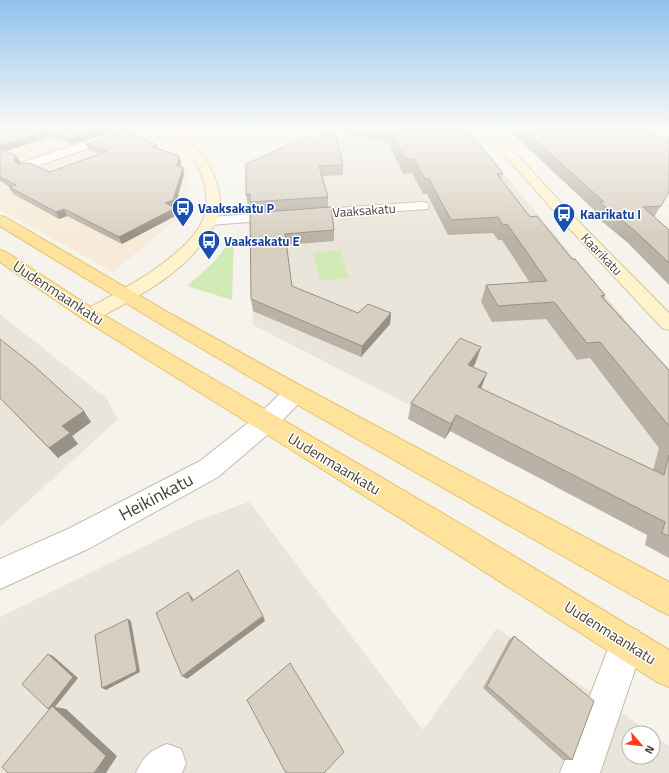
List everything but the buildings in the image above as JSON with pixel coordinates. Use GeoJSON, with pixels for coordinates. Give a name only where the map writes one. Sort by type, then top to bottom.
{"type":"FeatureCollection","features":[{"type":"Feature","properties":{"kind":"main road","name":"Uudenmaankatu"},"geometry":{"type":"LineString","coordinates":[[0,220],[295,393],[669,599]]}},
{"type":"Feature","properties":{"kind":"main road","name":"Uudenmaankatu"},"geometry":{"type":"LineString","coordinates":[[0,254],[90,315],[212,388],[669,670]]}},
{"type":"Feature","properties":{"kind":"street"},"geometry":{"type":"LineString","coordinates":[[90,315],[154,278],[174,262],[196,240],[210,221],[212,205],[212,184],[203,165]]}},
{"type":"Feature","properties":{"kind":"street","name":"Kaarikatu"},"geometry":{"type":"LineString","coordinates":[[520,165],[572,223],[669,324]]}},
{"type":"Feature","properties":{"kind":"street","name":"Vaaksakatu"},"geometry":{"type":"LineString","coordinates":[[210,221],[422,206]]}},
{"type":"Feature","properties":{"kind":"street","name":"Heikinkatu"},"geometry":{"type":"LineString","coordinates":[[0,574],[80,538],[209,469],[266,422],[295,393]]}},
{"type":"Feature","properties":{"kind":"street"},"geometry":{"type":"LineString","coordinates":[[580,773],[627,643]]}},
{"type":"Feature","properties":{"kind":"shaded area"},"geometry":{"type":"Polygon","coordinates":[[[0,165],[185,165],[190,183],[186,211],[113,272],[0,209],[0,165]]]}},
{"type":"Feature","properties":{"kind":"shaded area"},"geometry":{"type":"Polygon","coordinates":[[[259,165],[497,165],[669,372],[669,538],[253,325],[249,170],[259,165]]]}},
{"type":"Feature","properties":{"kind":"shaded area"},"geometry":{"type":"Polygon","coordinates":[[[0,314],[106,398],[118,419],[0,527],[0,314]]]}},
{"type":"Feature","properties":{"kind":"shaded area"},"geometry":{"type":"Polygon","coordinates":[[[249,502],[423,730],[497,628],[639,725],[621,725],[621,765],[661,765],[661,740],[669,746],[669,773],[0,773],[0,617],[198,520],[249,502]]]}},
{"type":"Feature","properties":{"kind":"green space"},"geometry":{"type":"Polygon","coordinates":[[[234,236],[232,300],[187,286],[213,263],[234,236]]]}},
{"type":"Feature","properties":{"kind":"green space"},"geometry":{"type":"Polygon","coordinates":[[[340,250],[349,278],[320,281],[313,253],[340,250]]]}},
{"type":"Feature","properties":{"kind":"place","name":"Vaaksakatu P"},"geometry":{"type":"Point","coordinates":[183,228]}},
{"type":"Feature","properties":{"kind":"place","name":"Kaarikatu I"},"geometry":{"type":"Point","coordinates":[564,234]}},
{"type":"Feature","properties":{"kind":"place","name":"Vaaksakatu E"},"geometry":{"type":"Point","coordinates":[209,260]}}]}
